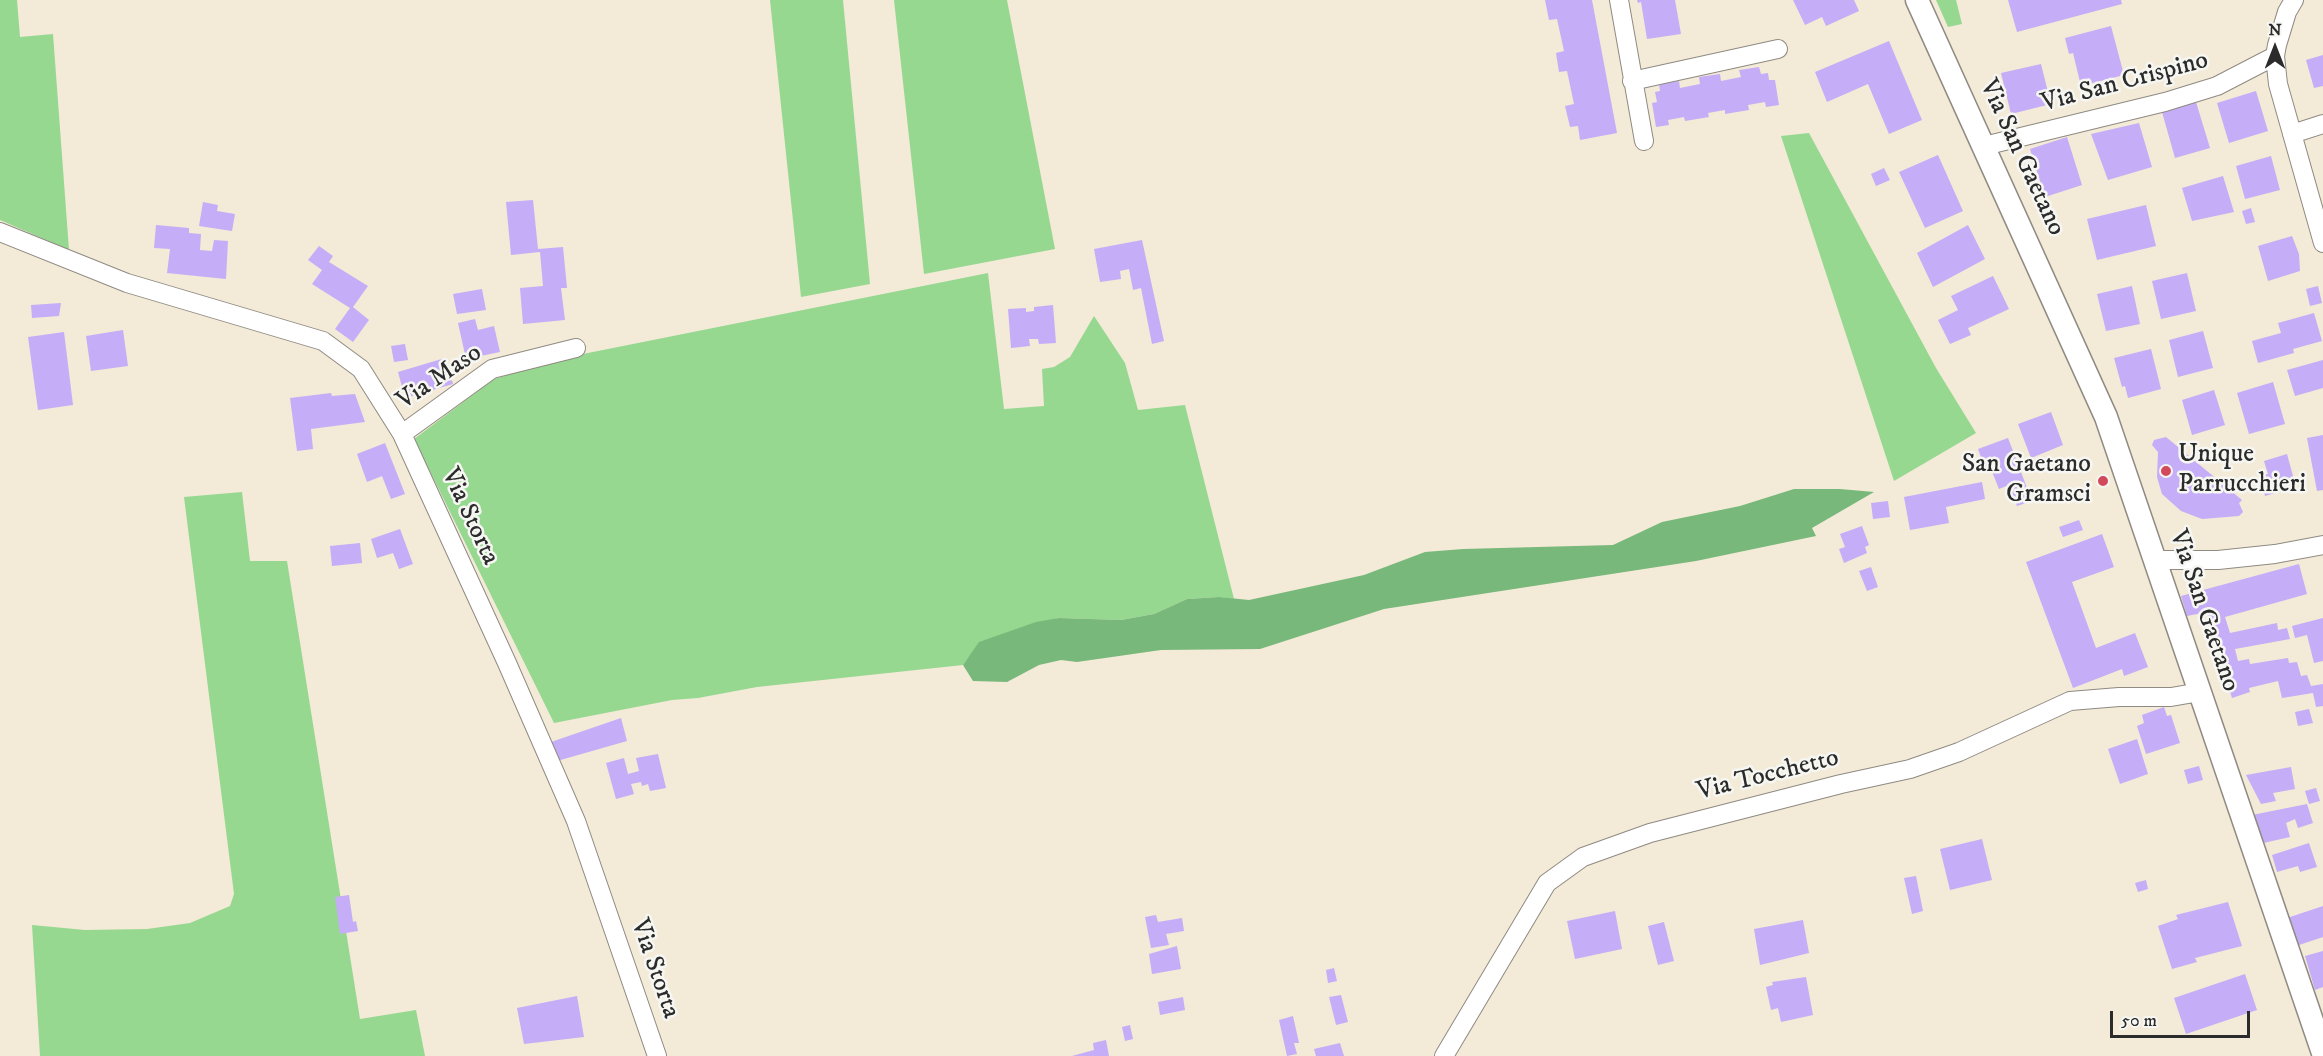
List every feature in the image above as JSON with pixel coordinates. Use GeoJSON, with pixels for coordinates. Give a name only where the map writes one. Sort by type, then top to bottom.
{"type":"FeatureCollection","features":[{"type":"Feature","properties":{"kind":"street"},"geometry":{"type":"LineString","coordinates":[[1618,0],[1644,141]]}},
{"type":"Feature","properties":{"kind":"street","name":"Via San Gaetano"},"geometry":{"type":"LineString","coordinates":[[1917,0],[2099,399],[2323,1053]]}},
{"type":"Feature","properties":{"kind":"street"},"geometry":{"type":"LineString","coordinates":[[2294,0],[2287,12],[2275,56],[2278,84],[2323,243]]}},
{"type":"Feature","properties":{"kind":"street"},"geometry":{"type":"LineString","coordinates":[[1632,81],[1778,49]]}},
{"type":"Feature","properties":{"kind":"street","name":"Via San Crispino"},"geometry":{"type":"LineString","coordinates":[[1984,146],[2217,86],[2275,56]]}},
{"type":"Feature","properties":{"kind":"street"},"geometry":{"type":"LineString","coordinates":[[2292,134],[2323,124]]}},
{"type":"Feature","properties":{"kind":"street","name":"Via Storta"},"geometry":{"type":"LineString","coordinates":[[0,232],[127,283],[323,341],[361,369],[402,434],[507,663],[576,821],[657,1056]]}},
{"type":"Feature","properties":{"kind":"street","name":"Via Maso"},"geometry":{"type":"LineString","coordinates":[[402,434],[492,369],[576,348]]}},
{"type":"Feature","properties":{"kind":"street"},"geometry":{"type":"LineString","coordinates":[[2155,560],[2217,560],[2275,554],[2323,545]]}},
{"type":"Feature","properties":{"kind":"street","name":"Via Tocchetto"},"geometry":{"type":"LineString","coordinates":[[1444,1056],[1547,884],[1583,858],[1661,830],[1841,784],[1910,769],[1959,752],[2070,701],[2119,697],[2170,697],[2200,692]]}},
{"type":"Feature","properties":{"kind":"green space"},"geometry":{"type":"Polygon","coordinates":[[[0,0],[17,0],[20,37],[53,34],[69,250],[0,220],[0,0]]]}},
{"type":"Feature","properties":{"kind":"green space"},"geometry":{"type":"Polygon","coordinates":[[[770,0],[843,0],[870,284],[801,297],[770,0]]]}},
{"type":"Feature","properties":{"kind":"green space"},"geometry":{"type":"Polygon","coordinates":[[[894,0],[1007,0],[1055,249],[924,274],[894,0]]]}},
{"type":"Feature","properties":{"kind":"green space"},"geometry":{"type":"Polygon","coordinates":[[[1936,0],[1956,0],[1962,24],[1948,27],[1936,0]]]}},
{"type":"Feature","properties":{"kind":"green space"},"geometry":{"type":"Polygon","coordinates":[[[1809,133],[1936,368],[1976,433],[1894,481],[1781,136],[1809,133]]]}},
{"type":"Feature","properties":{"kind":"green space"},"geometry":{"type":"Polygon","coordinates":[[[988,273],[1004,409],[1044,406],[1042,369],[1054,367],[1070,357],[1094,316],[1125,363],[1138,410],[1185,405],[1234,599],[1219,597],[1187,599],[1154,614],[1121,620],[1059,618],[980,642],[963,665],[757,687],[698,698],[672,700],[554,723],[414,439],[494,379],[573,356],[988,273]]]}},
{"type":"Feature","properties":{"kind":"green space"},"geometry":{"type":"Polygon","coordinates":[[[1794,489],[1874,492],[1812,528],[1816,536],[1696,561],[1384,609],[1260,649],[1161,650],[1077,662],[1061,660],[1039,665],[1007,682],[973,681],[963,665],[979,642],[1036,622],[1059,618],[1121,620],[1154,614],[1187,599],[1219,597],[1249,600],[1364,575],[1425,552],[1613,545],[1662,522],[1740,506],[1794,489]]]}},
{"type":"Feature","properties":{"kind":"green space"},"geometry":{"type":"Polygon","coordinates":[[[242,492],[250,561],[287,561],[360,1019],[416,1010],[425,1056],[40,1056],[32,925],[85,930],[147,929],[190,923],[230,906],[234,894],[184,497],[242,492]]]}},
{"type":"Feature","properties":{"kind":"building"},"geometry":{"type":"Polygon","coordinates":[[[1545,0],[1592,0],[1617,133],[1580,140],[1578,126],[1570,127],[1565,106],[1574,104],[1567,71],[1559,72],[1556,53],[1564,51],[1557,19],[1549,20],[1545,0]]]}},
{"type":"Feature","properties":{"kind":"building"},"geometry":{"type":"Polygon","coordinates":[[[1637,0],[1675,0],[1681,34],[1647,39],[1641,2],[1638,3],[1637,0]]]}},
{"type":"Feature","properties":{"kind":"building"},"geometry":{"type":"Polygon","coordinates":[[[1793,0],[1854,0],[1859,11],[1826,26],[1822,17],[1805,25],[1793,0]]]}},
{"type":"Feature","properties":{"kind":"building"},"geometry":{"type":"Polygon","coordinates":[[[2008,0],[2121,0],[2122,4],[2017,32],[2008,0]]]}},
{"type":"Feature","properties":{"kind":"building"},"geometry":{"type":"Polygon","coordinates":[[[2111,26],[2124,75],[2081,86],[2073,53],[2069,54],[2065,38],[2111,26]]]}},
{"type":"Feature","properties":{"kind":"building"},"geometry":{"type":"Polygon","coordinates":[[[1889,41],[1922,120],[1889,134],[1868,84],[1827,102],[1815,72],[1889,41]]]}},
{"type":"Feature","properties":{"kind":"building"},"geometry":{"type":"Polygon","coordinates":[[[2323,55],[2323,86],[2314,88],[2306,60],[2323,55]]]}},
{"type":"Feature","properties":{"kind":"building"},"geometry":{"type":"Polygon","coordinates":[[[2041,64],[2051,104],[2011,114],[2001,73],[2041,64]]]}},
{"type":"Feature","properties":{"kind":"building"},"geometry":{"type":"Polygon","coordinates":[[[1759,67],[1761,74],[1768,73],[1769,80],[1775,80],[1779,105],[1766,107],[1765,102],[1748,105],[1749,110],[1725,114],[1725,110],[1708,113],[1709,117],[1685,121],[1684,117],[1668,120],[1669,125],[1656,127],[1652,103],[1657,102],[1655,92],[1660,91],[1659,84],[1679,81],[1680,88],[1700,84],[1699,77],[1720,74],[1721,81],[1741,77],[1739,70],[1759,67]]]}},
{"type":"Feature","properties":{"kind":"building"},"geometry":{"type":"Polygon","coordinates":[[[2256,91],[2268,131],[2229,143],[2217,103],[2256,91]]]}},
{"type":"Feature","properties":{"kind":"building"},"geometry":{"type":"Polygon","coordinates":[[[2196,102],[2210,148],[2175,158],[2162,112],[2196,102]]]}},
{"type":"Feature","properties":{"kind":"building"},"geometry":{"type":"Polygon","coordinates":[[[2139,123],[2152,167],[2108,180],[2091,134],[2139,123]]]}},
{"type":"Feature","properties":{"kind":"building"},"geometry":{"type":"Polygon","coordinates":[[[2067,137],[2082,185],[2045,197],[2030,149],[2067,137]]]}},
{"type":"Feature","properties":{"kind":"building"},"geometry":{"type":"Polygon","coordinates":[[[1938,155],[1963,211],[1925,228],[1899,172],[1938,155]]]}},
{"type":"Feature","properties":{"kind":"building"},"geometry":{"type":"Polygon","coordinates":[[[2271,156],[2280,190],[2245,199],[2236,166],[2271,156]]]}},
{"type":"Feature","properties":{"kind":"building"},"geometry":{"type":"Polygon","coordinates":[[[1884,168],[1890,180],[1876,186],[1871,174],[1884,168]]]}},
{"type":"Feature","properties":{"kind":"building"},"geometry":{"type":"Polygon","coordinates":[[[2223,176],[2234,212],[2192,221],[2182,188],[2223,176]]]}},
{"type":"Feature","properties":{"kind":"building"},"geometry":{"type":"Polygon","coordinates":[[[533,200],[538,249],[563,247],[567,288],[561,288],[565,320],[523,324],[520,288],[543,286],[540,252],[511,255],[506,202],[533,200]]]}},
{"type":"Feature","properties":{"kind":"building"},"geometry":{"type":"Polygon","coordinates":[[[203,202],[218,205],[217,211],[235,214],[232,231],[199,226],[203,202]]]}},
{"type":"Feature","properties":{"kind":"building"},"geometry":{"type":"Polygon","coordinates":[[[2146,205],[2156,246],[2097,260],[2087,219],[2146,205]]]}},
{"type":"Feature","properties":{"kind":"building"},"geometry":{"type":"Polygon","coordinates":[[[2251,208],[2255,222],[2246,224],[2242,211],[2251,208]]]}},
{"type":"Feature","properties":{"kind":"building"},"geometry":{"type":"Polygon","coordinates":[[[156,225],[189,228],[189,233],[201,234],[200,250],[212,251],[214,240],[228,241],[226,279],[167,273],[170,249],[154,248],[156,225]]]}},
{"type":"Feature","properties":{"kind":"building"},"geometry":{"type":"Polygon","coordinates":[[[1968,225],[1985,259],[1933,287],[1917,253],[1968,225]]]}},
{"type":"Feature","properties":{"kind":"building"},"geometry":{"type":"Polygon","coordinates":[[[2292,236],[2299,254],[2300,271],[2268,281],[2258,246],[2292,236]]]}},
{"type":"Feature","properties":{"kind":"building"},"geometry":{"type":"Polygon","coordinates":[[[1142,240],[1164,341],[1152,344],[1141,288],[1133,290],[1129,269],[1120,271],[1121,279],[1100,282],[1094,249],[1142,240]]]}},
{"type":"Feature","properties":{"kind":"building"},"geometry":{"type":"Polygon","coordinates":[[[319,246],[333,256],[329,262],[368,286],[353,307],[369,320],[353,342],[335,329],[350,308],[312,284],[322,270],[308,260],[319,246]]]}},
{"type":"Feature","properties":{"kind":"building"},"geometry":{"type":"Polygon","coordinates":[[[2187,273],[2196,311],[2161,319],[2152,281],[2187,273]]]}},
{"type":"Feature","properties":{"kind":"building"},"geometry":{"type":"Polygon","coordinates":[[[1993,276],[2009,309],[1968,328],[1971,335],[1950,344],[1938,320],[1958,310],[1951,296],[1993,276]]]}},
{"type":"Feature","properties":{"kind":"building"},"geometry":{"type":"Polygon","coordinates":[[[2132,286],[2140,324],[2106,331],[2097,294],[2132,286]]]}},
{"type":"Feature","properties":{"kind":"building"},"geometry":{"type":"Polygon","coordinates":[[[2318,286],[2322,303],[2310,306],[2306,289],[2318,286]]]}},
{"type":"Feature","properties":{"kind":"building"},"geometry":{"type":"Polygon","coordinates":[[[482,289],[486,310],[457,314],[453,294],[482,289]]]}},
{"type":"Feature","properties":{"kind":"building"},"geometry":{"type":"Polygon","coordinates":[[[61,303],[59,316],[32,318],[31,305],[61,303]]]}},
{"type":"Feature","properties":{"kind":"building"},"geometry":{"type":"Polygon","coordinates":[[[1053,305],[1056,343],[1039,344],[1038,339],[1029,339],[1030,346],[1011,348],[1008,309],[1026,308],[1026,312],[1034,311],[1034,307],[1053,305]]]}},
{"type":"Feature","properties":{"kind":"building"},"geometry":{"type":"Polygon","coordinates":[[[2314,313],[2322,341],[2293,349],[2294,353],[2258,363],[2252,341],[2281,333],[2278,323],[2314,313]]]}},
{"type":"Feature","properties":{"kind":"building"},"geometry":{"type":"Polygon","coordinates":[[[475,319],[478,330],[494,326],[500,352],[466,359],[458,323],[475,319]]]}},
{"type":"Feature","properties":{"kind":"building"},"geometry":{"type":"Polygon","coordinates":[[[123,330],[128,366],[91,371],[86,336],[123,330]]]}},
{"type":"Feature","properties":{"kind":"building"},"geometry":{"type":"Polygon","coordinates":[[[2203,331],[2213,368],[2178,377],[2169,340],[2203,331]]]}},
{"type":"Feature","properties":{"kind":"building"},"geometry":{"type":"Polygon","coordinates":[[[64,332],[73,405],[38,410],[28,337],[64,332]]]}},
{"type":"Feature","properties":{"kind":"building"},"geometry":{"type":"Polygon","coordinates":[[[405,344],[408,360],[394,362],[391,346],[405,344]]]}},
{"type":"Feature","properties":{"kind":"building"},"geometry":{"type":"Polygon","coordinates":[[[2151,349],[2161,389],[2128,398],[2125,386],[2122,387],[2114,358],[2151,349]]]}},
{"type":"Feature","properties":{"kind":"building"},"geometry":{"type":"Polygon","coordinates":[[[445,358],[453,384],[405,398],[398,372],[445,358]]]}},
{"type":"Feature","properties":{"kind":"building"},"geometry":{"type":"Polygon","coordinates":[[[2323,360],[2323,388],[2295,396],[2287,370],[2323,360]]]}},
{"type":"Feature","properties":{"kind":"building"},"geometry":{"type":"Polygon","coordinates":[[[2273,382],[2285,424],[2249,434],[2237,393],[2273,382]]]}},
{"type":"Feature","properties":{"kind":"building"},"geometry":{"type":"Polygon","coordinates":[[[2214,390],[2225,425],[2192,435],[2182,400],[2214,390]]]}},
{"type":"Feature","properties":{"kind":"building"},"geometry":{"type":"Polygon","coordinates":[[[331,393],[332,396],[355,394],[365,422],[311,429],[313,449],[297,451],[290,398],[331,393]]]}},
{"type":"Feature","properties":{"kind":"building"},"geometry":{"type":"Polygon","coordinates":[[[2051,412],[2063,445],[2031,458],[2018,424],[2051,412]]]}},
{"type":"Feature","properties":{"kind":"building"},"geometry":{"type":"Polygon","coordinates":[[[2323,435],[2323,490],[2317,491],[2307,438],[2323,435]]]}},
{"type":"Feature","properties":{"kind":"building"},"geometry":{"type":"Polygon","coordinates":[[[2166,437],[2242,500],[2239,503],[2243,512],[2239,516],[2202,519],[2181,511],[2162,494],[2157,477],[2158,452],[2152,445],[2154,440],[2166,437]]]}},
{"type":"Feature","properties":{"kind":"building"},"geometry":{"type":"Polygon","coordinates":[[[2008,438],[2032,501],[2017,506],[2009,485],[1999,489],[1991,469],[1986,471],[1978,449],[2008,438]]]}},
{"type":"Feature","properties":{"kind":"building"},"geometry":{"type":"Polygon","coordinates":[[[385,443],[405,494],[391,499],[382,476],[367,482],[357,454],[385,443]]]}},
{"type":"Feature","properties":{"kind":"building"},"geometry":{"type":"Polygon","coordinates":[[[2287,454],[2296,487],[2265,496],[2260,476],[2268,474],[2264,461],[2287,454]]]}},
{"type":"Feature","properties":{"kind":"building"},"geometry":{"type":"Polygon","coordinates":[[[1982,482],[1985,499],[1946,507],[1949,523],[1910,530],[1904,497],[1982,482]]]}},
{"type":"Feature","properties":{"kind":"building"},"geometry":{"type":"Polygon","coordinates":[[[1888,501],[1890,517],[1873,519],[1871,503],[1888,501]]]}},
{"type":"Feature","properties":{"kind":"building"},"geometry":{"type":"Polygon","coordinates":[[[2079,520],[2083,530],[2063,537],[2059,527],[2079,520]]]}},
{"type":"Feature","properties":{"kind":"building"},"geometry":{"type":"Polygon","coordinates":[[[1862,526],[1869,545],[1865,547],[1867,553],[1844,563],[1839,549],[1845,547],[1840,534],[1862,526]]]}},
{"type":"Feature","properties":{"kind":"building"},"geometry":{"type":"Polygon","coordinates":[[[400,529],[413,564],[399,569],[393,553],[377,558],[371,539],[400,529]]]}},
{"type":"Feature","properties":{"kind":"building"},"geometry":{"type":"Polygon","coordinates":[[[2102,534],[2114,567],[2072,582],[2096,648],[2135,633],[2148,667],[2124,676],[2122,669],[2073,688],[2026,562],[2102,534]]]}},
{"type":"Feature","properties":{"kind":"building"},"geometry":{"type":"Polygon","coordinates":[[[360,543],[362,563],[332,566],[330,546],[360,543]]]}},
{"type":"Feature","properties":{"kind":"building"},"geometry":{"type":"Polygon","coordinates":[[[2299,564],[2307,594],[2225,617],[2230,633],[2277,623],[2278,630],[2287,628],[2290,639],[2235,649],[2238,661],[2249,659],[2250,664],[2288,658],[2289,663],[2297,662],[2301,676],[2307,675],[2311,686],[2323,684],[2323,706],[2316,707],[2313,693],[2282,698],[2278,681],[2249,688],[2250,692],[2232,698],[2207,612],[2187,616],[2181,596],[2299,564]]]}},
{"type":"Feature","properties":{"kind":"building"},"geometry":{"type":"Polygon","coordinates":[[[1871,567],[1878,587],[1867,591],[1859,571],[1871,567]]]}},
{"type":"Feature","properties":{"kind":"building"},"geometry":{"type":"Polygon","coordinates":[[[2323,618],[2323,661],[2314,663],[2307,635],[2295,638],[2292,626],[2323,618]]]}},
{"type":"Feature","properties":{"kind":"building"},"geometry":{"type":"Polygon","coordinates":[[[2164,707],[2167,716],[2171,715],[2180,743],[2146,754],[2137,726],[2144,723],[2142,715],[2164,707]]]}},
{"type":"Feature","properties":{"kind":"building"},"geometry":{"type":"Polygon","coordinates":[[[2309,709],[2313,723],[2298,726],[2295,712],[2309,709]]]}},
{"type":"Feature","properties":{"kind":"building"},"geometry":{"type":"Polygon","coordinates":[[[621,718],[627,741],[557,761],[551,742],[621,718]]]}},
{"type":"Feature","properties":{"kind":"building"},"geometry":{"type":"Polygon","coordinates":[[[2137,739],[2148,774],[2120,784],[2108,749],[2137,739]]]}},
{"type":"Feature","properties":{"kind":"building"},"geometry":{"type":"Polygon","coordinates":[[[658,754],[666,788],[650,791],[648,784],[642,786],[641,782],[631,784],[634,794],[616,799],[606,763],[624,758],[628,774],[639,771],[636,758],[658,754]]]}},
{"type":"Feature","properties":{"kind":"building"},"geometry":{"type":"Polygon","coordinates":[[[2199,766],[2203,780],[2188,784],[2184,770],[2199,766]]]}},
{"type":"Feature","properties":{"kind":"building"},"geometry":{"type":"Polygon","coordinates":[[[2291,767],[2295,789],[2273,793],[2276,801],[2261,804],[2246,775],[2291,767]]]}},
{"type":"Feature","properties":{"kind":"building"},"geometry":{"type":"Polygon","coordinates":[[[2316,788],[2320,801],[2309,804],[2305,791],[2316,788]]]}},
{"type":"Feature","properties":{"kind":"building"},"geometry":{"type":"Polygon","coordinates":[[[2307,804],[2313,823],[2298,828],[2295,819],[2286,823],[2290,837],[2259,844],[2252,815],[2307,804]]]}},
{"type":"Feature","properties":{"kind":"building"},"geometry":{"type":"Polygon","coordinates":[[[1982,839],[1992,880],[1950,890],[1940,849],[1982,839]]]}},
{"type":"Feature","properties":{"kind":"building"},"geometry":{"type":"Polygon","coordinates":[[[2309,843],[2317,867],[2300,872],[2298,866],[2277,872],[2272,855],[2309,843]]]}},
{"type":"Feature","properties":{"kind":"building"},"geometry":{"type":"Polygon","coordinates":[[[1916,876],[1923,911],[1912,914],[1904,878],[1916,876]]]}},
{"type":"Feature","properties":{"kind":"building"},"geometry":{"type":"Polygon","coordinates":[[[2146,880],[2148,889],[2138,892],[2135,883],[2146,880]]]}},
{"type":"Feature","properties":{"kind":"building"},"geometry":{"type":"Polygon","coordinates":[[[349,895],[353,922],[356,921],[358,931],[340,934],[335,897],[349,895]]]}},
{"type":"Feature","properties":{"kind":"building"},"geometry":{"type":"Polygon","coordinates":[[[2228,902],[2242,946],[2195,958],[2197,962],[2172,969],[2158,926],[2178,919],[2176,915],[2228,902]]]}},
{"type":"Feature","properties":{"kind":"building"},"geometry":{"type":"Polygon","coordinates":[[[2323,906],[2323,937],[2293,947],[2284,919],[2323,906]]]}},
{"type":"Feature","properties":{"kind":"building"},"geometry":{"type":"Polygon","coordinates":[[[1615,911],[1622,949],[1575,959],[1567,921],[1615,911]]]}},
{"type":"Feature","properties":{"kind":"building"},"geometry":{"type":"Polygon","coordinates":[[[1156,915],[1158,922],[1182,918],[1184,931],[1166,934],[1169,945],[1151,948],[1145,917],[1156,915]]]}},
{"type":"Feature","properties":{"kind":"building"},"geometry":{"type":"Polygon","coordinates":[[[1803,920],[1809,953],[1760,965],[1754,929],[1803,920]]]}},
{"type":"Feature","properties":{"kind":"building"},"geometry":{"type":"Polygon","coordinates":[[[1664,922],[1674,961],[1658,965],[1648,926],[1664,922]]]}},
{"type":"Feature","properties":{"kind":"building"},"geometry":{"type":"Polygon","coordinates":[[[1177,946],[1181,969],[1152,974],[1149,954],[1177,946]]]}},
{"type":"Feature","properties":{"kind":"building"},"geometry":{"type":"Polygon","coordinates":[[[2323,951],[2323,987],[2315,990],[2305,956],[2323,951]]]}},
{"type":"Feature","properties":{"kind":"building"},"geometry":{"type":"Polygon","coordinates":[[[1334,968],[1337,981],[1328,983],[1326,970],[1334,968]]]}},
{"type":"Feature","properties":{"kind":"building"},"geometry":{"type":"Polygon","coordinates":[[[2245,974],[2257,1010],[2186,1034],[2174,998],[2245,974]]]}},
{"type":"Feature","properties":{"kind":"building"},"geometry":{"type":"Polygon","coordinates":[[[1806,977],[1813,1015],[1781,1022],[1778,1008],[1771,1010],[1766,987],[1773,985],[1772,982],[1806,977]]]}},
{"type":"Feature","properties":{"kind":"building"},"geometry":{"type":"Polygon","coordinates":[[[1341,995],[1348,1022],[1336,1025],[1329,997],[1341,995]]]}},
{"type":"Feature","properties":{"kind":"building"},"geometry":{"type":"Polygon","coordinates":[[[577,996],[584,1037],[524,1044],[517,1008],[577,996]]]}},
{"type":"Feature","properties":{"kind":"building"},"geometry":{"type":"Polygon","coordinates":[[[1183,997],[1185,1010],[1160,1015],[1158,1002],[1183,997]]]}},
{"type":"Feature","properties":{"kind":"building"},"geometry":{"type":"Polygon","coordinates":[[[1293,1016],[1299,1043],[1294,1043],[1297,1054],[1287,1056],[1279,1020],[1293,1016]]]}},
{"type":"Feature","properties":{"kind":"building"},"geometry":{"type":"Polygon","coordinates":[[[1130,1025],[1133,1039],[1125,1041],[1122,1027],[1130,1025]]]}},
{"type":"Feature","properties":{"kind":"building"},"geometry":{"type":"Polygon","coordinates":[[[1106,1040],[1109,1056],[1072,1056],[1094,1050],[1093,1043],[1106,1040]]]}},
{"type":"Feature","properties":{"kind":"building"},"geometry":{"type":"Polygon","coordinates":[[[1340,1043],[1344,1056],[1316,1056],[1314,1049],[1340,1043]]]}},
{"type":"Feature","properties":{"kind":"place","name":"Unique Parrucchieri"},"geometry":{"type":"Point","coordinates":[2166,471]}},
{"type":"Feature","properties":{"kind":"place","name":"San Gaetano Gramsci"},"geometry":{"type":"Point","coordinates":[2103,481]}}]}
